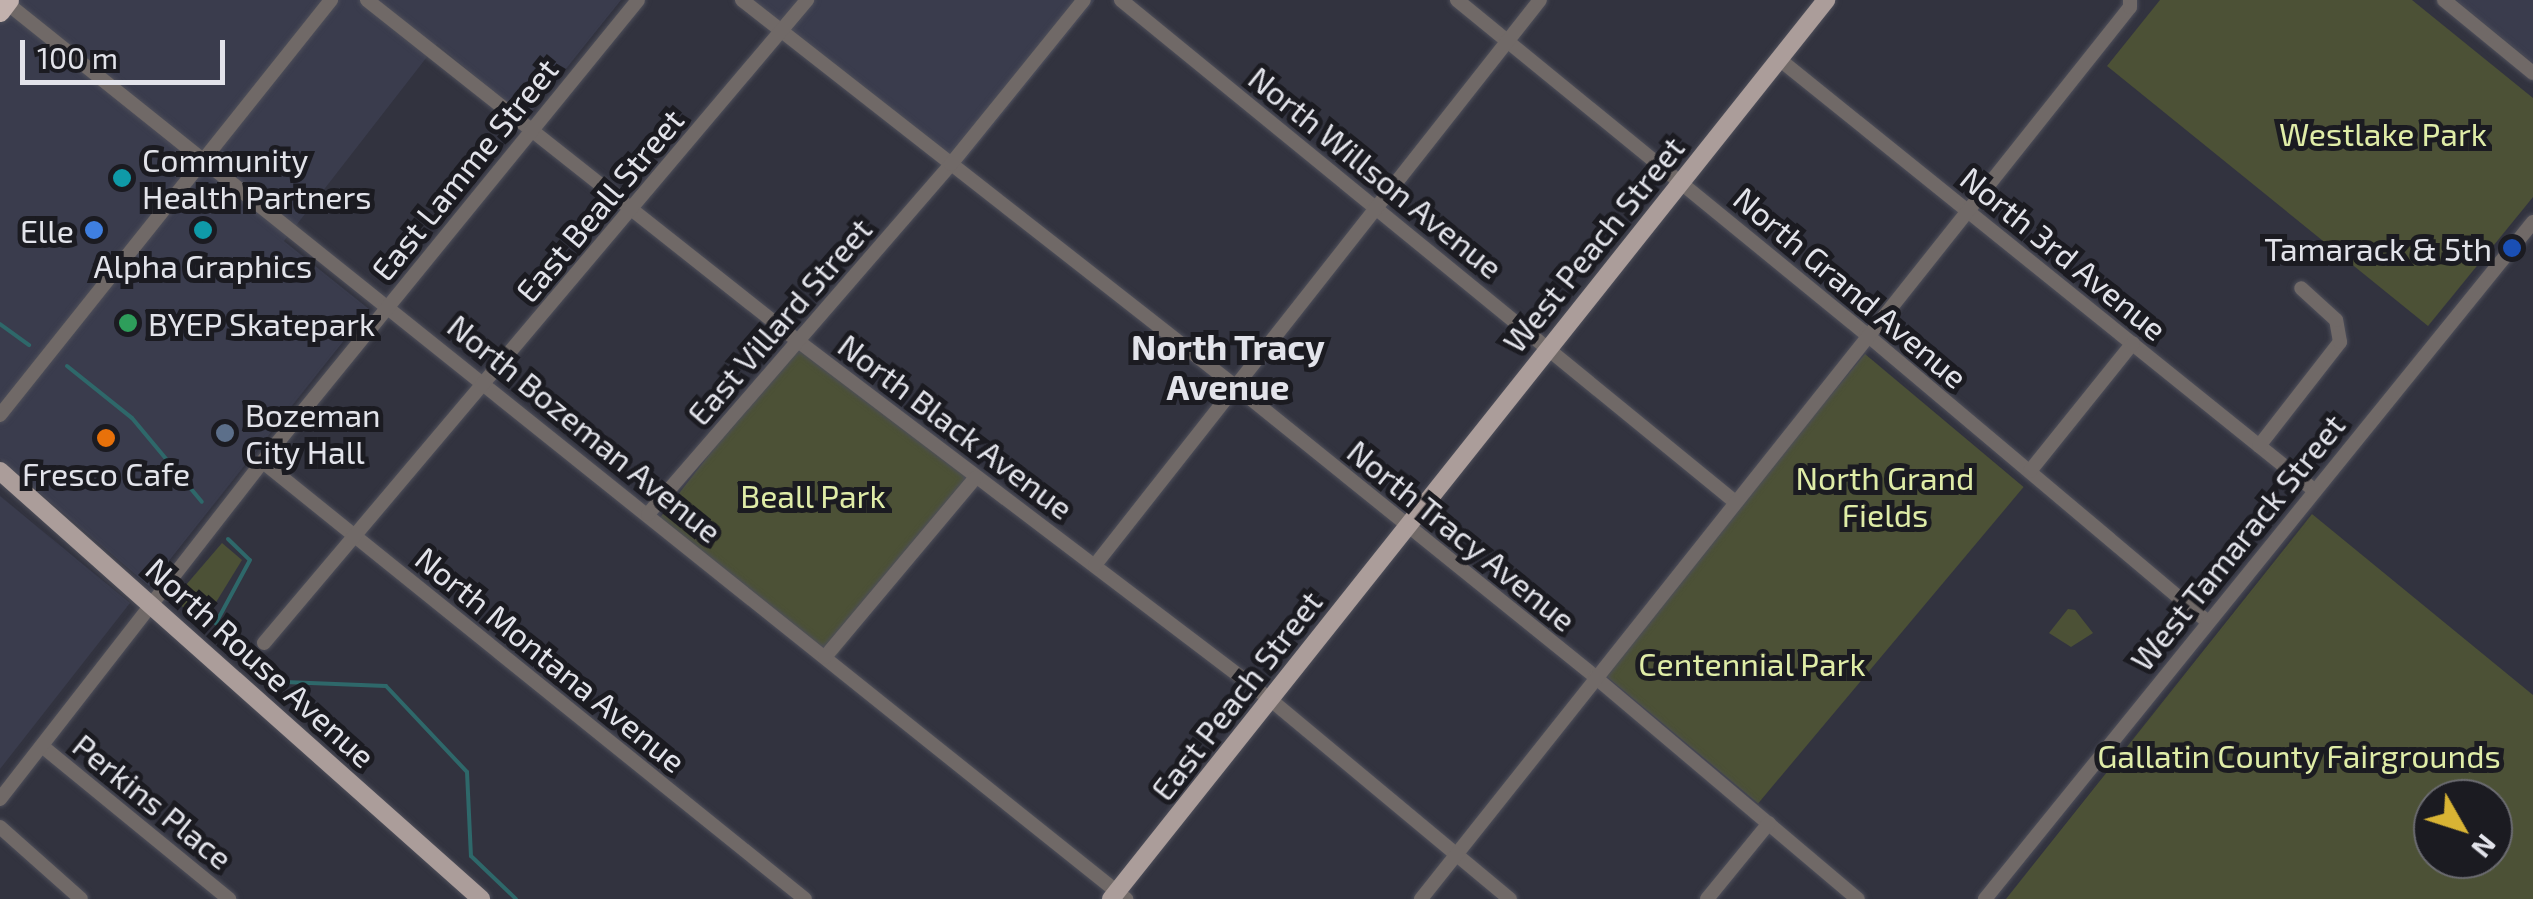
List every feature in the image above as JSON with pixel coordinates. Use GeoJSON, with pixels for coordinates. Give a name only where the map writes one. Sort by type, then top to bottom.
{"type":"FeatureCollection","features":[{"type":"Feature","properties":{"kind":"main road","name":"West Peach Street"},"geometry":{"type":"LineString","coordinates":[[1406,526],[1779,59],[1815,4]]}},
{"type":"Feature","properties":{"kind":"main road","name":"North Rouse Avenue"},"geometry":{"type":"LineString","coordinates":[[0,471],[481,899]]}},
{"type":"Feature","properties":{"kind":"main road","name":"East Peach Street"},"geometry":{"type":"LineString","coordinates":[[1118,897],[1406,526]]}},
{"type":"Feature","properties":{"kind":"street"},"geometry":{"type":"LineString","coordinates":[[0,416],[202,158],[332,0]]}},
{"type":"Feature","properties":{"kind":"street","name":"North Black Avenue"},"geometry":{"type":"LineString","coordinates":[[367,0],[976,478],[1271,700],[1510,899]]}},
{"type":"Feature","properties":{"kind":"street","name":"East Lamme Street"},"geometry":{"type":"LineString","coordinates":[[0,799],[262,462],[638,0]]}},
{"type":"Feature","properties":{"kind":"street","name":"North Tracy Avenue"},"geometry":{"type":"LineString","coordinates":[[742,0],[1235,386],[1595,677],[1858,899]]}},
{"type":"Feature","properties":{"kind":"street","name":"East Beall Street"},"geometry":{"type":"LineString","coordinates":[[264,643],[807,0]]}},
{"type":"Feature","properties":{"kind":"street","name":"East Villard Street"},"geometry":{"type":"LineString","coordinates":[[648,514],[951,164],[1084,0]]}},
{"type":"Feature","properties":{"kind":"street","name":"North Willson Avenue"},"geometry":{"type":"LineString","coordinates":[[1121,0],[1734,501]]}},
{"type":"Feature","properties":{"kind":"street","name":"North Grand Avenue"},"geometry":{"type":"LineString","coordinates":[[1457,0],[1866,334],[2207,620]]}},
{"type":"Feature","properties":{"kind":"street"},"geometry":{"type":"LineString","coordinates":[[1095,566],[1540,0]]}},
{"type":"Feature","properties":{"kind":"street"},"geometry":{"type":"LineString","coordinates":[[1421,899],[1866,334],[2130,7],[2130,0]]}},
{"type":"Feature","properties":{"kind":"street"},"geometry":{"type":"LineString","coordinates":[[2444,0],[2533,73]]}},
{"type":"Feature","properties":{"kind":"street","name":"North Bozeman Avenue"},"geometry":{"type":"LineString","coordinates":[[5,4],[485,382],[1118,897]]}},
{"type":"Feature","properties":{"kind":"street","name":"North 3rd Avenue"},"geometry":{"type":"LineString","coordinates":[[1779,59],[2314,490]]}},
{"type":"Feature","properties":{"kind":"street","name":"West Tamarack Street"},"geometry":{"type":"LineString","coordinates":[[1986,899],[2207,620],[2533,222]]}},
{"type":"Feature","properties":{"kind":"street"},"geometry":{"type":"LineString","coordinates":[[2260,446],[2340,342],[2336,320],[2301,288]]}},
{"type":"Feature","properties":{"kind":"street"},"geometry":{"type":"LineString","coordinates":[[2030,471],[2132,343]]}},
{"type":"Feature","properties":{"kind":"street","name":"North Montana Avenue"},"geometry":{"type":"LineString","coordinates":[[262,462],[806,899]]}},
{"type":"Feature","properties":{"kind":"street"},"geometry":{"type":"LineString","coordinates":[[824,657],[976,478]]}},
{"type":"Feature","properties":{"kind":"street","name":"Perkins Place"},"geometry":{"type":"LineString","coordinates":[[42,746],[229,899]]}},
{"type":"Feature","properties":{"kind":"street"},"geometry":{"type":"LineString","coordinates":[[1707,899],[1769,823]]}},
{"type":"Feature","properties":{"kind":"street"},"geometry":{"type":"LineString","coordinates":[[0,827],[81,899]]}},
{"type":"Feature","properties":{"kind":"shaded area"},"geometry":{"type":"Polygon","coordinates":[[[0,0],[621,0],[526,119],[437,44],[284,241],[369,309],[149,586],[0,459],[0,0]]]}},
{"type":"Feature","properties":{"kind":"shaded area"},"geometry":{"type":"Polygon","coordinates":[[[753,0],[1095,0],[962,164],[753,0]]]}},
{"type":"Feature","properties":{"kind":"shaded area"},"geometry":{"type":"Polygon","coordinates":[[[2456,0],[2533,0],[2533,63],[2456,0]]]}},
{"type":"Feature","properties":{"kind":"shaded area"},"geometry":{"type":"Polygon","coordinates":[[[0,496],[130,603],[0,769],[0,496]]]}},
{"type":"Feature","properties":{"kind":"green space","name":"Westlake Park"},"geometry":{"type":"Polygon","coordinates":[[[2160,0],[2412,0],[2533,98],[2533,197],[2428,326],[2107,66],[2160,0]]]}},
{"type":"Feature","properties":{"kind":"green space","name":"Beall Park"},"geometry":{"type":"Polygon","coordinates":[[[798,341],[975,479],[834,659],[657,521],[798,341]]]}},
{"type":"Feature","properties":{"kind":"green space"},"geometry":{"type":"Polygon","coordinates":[[[1865,354],[2024,487],[1758,803],[1600,670],[1865,354]]]}},
{"type":"Feature","properties":{"kind":"green space","name":"Gallatin County Fairgrounds"},"geometry":{"type":"Polygon","coordinates":[[[2312,514],[2533,695],[2533,899],[2006,899],[2312,514]]]}},
{"type":"Feature","properties":{"kind":"green space"},"geometry":{"type":"Polygon","coordinates":[[[222,543],[242,560],[202,625],[174,599],[222,543]]]}},
{"type":"Feature","properties":{"kind":"green space"},"geometry":{"type":"Polygon","coordinates":[[[2068,609],[2075,610],[2093,633],[2071,647],[2049,633],[2068,609]]]}},
{"type":"Feature","properties":{"kind":"waterway"},"geometry":{"type":"LineString","coordinates":[[0,324],[29,345]]}},
{"type":"Feature","properties":{"kind":"waterway"},"geometry":{"type":"LineString","coordinates":[[67,366],[132,418],[202,502]]}},
{"type":"Feature","properties":{"kind":"waterway"},"geometry":{"type":"LineString","coordinates":[[228,539],[250,560],[216,623],[285,682],[386,686],[467,772],[471,856],[516,899]]}},
{"type":"Feature","properties":{"kind":"place","name":"Community Health Partners"},"geometry":{"type":"Point","coordinates":[122,178]}},
{"type":"Feature","properties":{"kind":"place","name":"Elle"},"geometry":{"type":"Point","coordinates":[94,230]}},
{"type":"Feature","properties":{"kind":"place","name":"Alpha Graphics"},"geometry":{"type":"Point","coordinates":[203,230]}},
{"type":"Feature","properties":{"kind":"place","name":"Tamarack & 5th"},"geometry":{"type":"Point","coordinates":[2512,248]}},
{"type":"Feature","properties":{"kind":"place","name":"BYEP Skatepark"},"geometry":{"type":"Point","coordinates":[128,323]}},
{"type":"Feature","properties":{"kind":"place","name":"Bozeman City Hall"},"geometry":{"type":"Point","coordinates":[225,433]}},
{"type":"Feature","properties":{"kind":"place","name":"Fresco Cafe"},"geometry":{"type":"Point","coordinates":[106,438]}},
{"type":"Feature","properties":{"kind":"district","name":"North Tracy Avenue"},"geometry":{"type":"Point","coordinates":[1228,366]}},
{"type":"Feature","properties":{"kind":"park label","name":"North Grand Fields"},"geometry":{"type":"Point","coordinates":[1885,496]}},
{"type":"Feature","properties":{"kind":"park label","name":"Centennial Park"},"geometry":{"type":"Point","coordinates":[1752,663]}}]}
